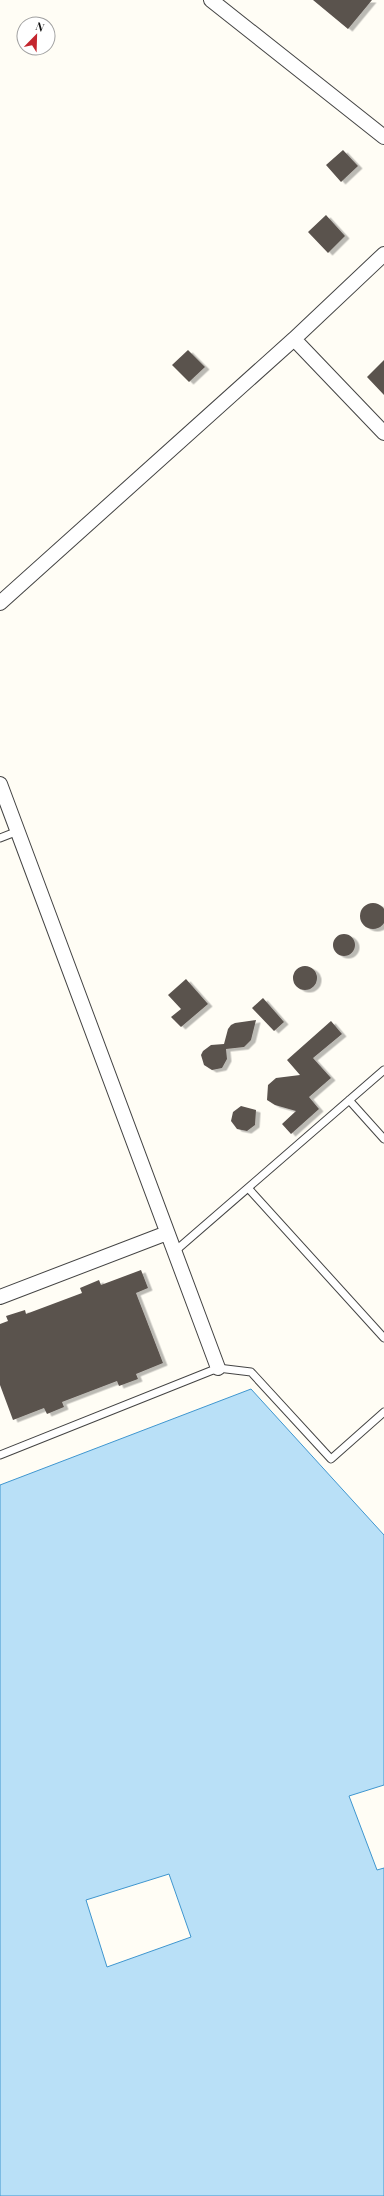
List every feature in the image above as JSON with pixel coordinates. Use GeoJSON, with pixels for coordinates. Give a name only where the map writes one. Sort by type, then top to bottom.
{"type":"FeatureCollection","features":[{"type":"Feature","properties":{"kind":"street"},"geometry":{"type":"LineString","coordinates":[[211,0],[384,138]]}},
{"type":"Feature","properties":{"kind":"street"},"geometry":{"type":"LineString","coordinates":[[0,603],[294,339],[384,254]]}},
{"type":"Feature","properties":{"kind":"street"},"geometry":{"type":"LineString","coordinates":[[294,339],[384,433]]}},
{"type":"Feature","properties":{"kind":"street"},"geometry":{"type":"LineString","coordinates":[[0,784],[166,1233],[218,1368]]}},
{"type":"Feature","properties":{"kind":"street"},"geometry":{"type":"LineString","coordinates":[[0,1297],[166,1233]]}},
{"type":"Feature","properties":{"kind":"lane"},"geometry":{"type":"LineString","coordinates":[[0,838],[18,831]]}},
{"type":"Feature","properties":{"kind":"lane"},"geometry":{"type":"LineString","coordinates":[[174,1252],[384,1070]]}},
{"type":"Feature","properties":{"kind":"lane"},"geometry":{"type":"LineString","coordinates":[[349,1100],[384,1139]]}},
{"type":"Feature","properties":{"kind":"lane"},"geometry":{"type":"LineString","coordinates":[[248,1188],[384,1338]]}},
{"type":"Feature","properties":{"kind":"lane"},"geometry":{"type":"LineString","coordinates":[[0,1455],[218,1368],[251,1372],[331,1459],[384,1412]]}},
{"type":"Feature","properties":{"kind":"water"},"geometry":{"type":"Polygon","coordinates":[[[251,1389],[384,1535],[384,1785],[349,1796],[377,1870],[384,1868],[384,2196],[0,2196],[0,1485],[251,1389]],[[169,1874],[86,1900],[107,1967],[191,1937],[169,1874]]]}},
{"type":"Feature","properties":{"kind":"building"},"geometry":{"type":"Polygon","coordinates":[[[313,0],[372,0],[348,29],[313,0]]]}},
{"type":"Feature","properties":{"kind":"building"},"geometry":{"type":"Polygon","coordinates":[[[343,150],[358,166],[341,182],[326,165],[343,150]]]}},
{"type":"Feature","properties":{"kind":"building"},"geometry":{"type":"Polygon","coordinates":[[[326,215],[345,236],[328,253],[308,232],[326,215]]]}},
{"type":"Feature","properties":{"kind":"building"},"geometry":{"type":"Polygon","coordinates":[[[188,350],[205,367],[189,382],[172,365],[188,350]]]}},
{"type":"Feature","properties":{"kind":"building"},"geometry":{"type":"Polygon","coordinates":[[[384,360],[384,395],[367,377],[384,360]]]}},
{"type":"Feature","properties":{"kind":"building"},"geometry":{"type":"Polygon","coordinates":[[[373,903],[382,907],[386,916],[382,925],[373,929],[364,925],[360,916],[364,907],[373,903]]]}},
{"type":"Feature","properties":{"kind":"building"},"geometry":{"type":"Polygon","coordinates":[[[344,934],[352,937],[355,945],[352,953],[344,956],[336,953],[333,945],[336,937],[344,934]]]}},
{"type":"Feature","properties":{"kind":"building"},"geometry":{"type":"Polygon","coordinates":[[[305,966],[314,969],[317,978],[314,987],[305,990],[296,987],[293,978],[296,969],[305,966]]]}},
{"type":"Feature","properties":{"kind":"building"},"geometry":{"type":"Polygon","coordinates":[[[186,979],[208,1004],[181,1027],[171,1017],[181,1009],[168,995],[186,979]]]}},
{"type":"Feature","properties":{"kind":"building"},"geometry":{"type":"Polygon","coordinates":[[[263,998],[284,1022],[274,1031],[252,1008],[263,998]]]}},
{"type":"Feature","properties":{"kind":"building"},"geometry":{"type":"Polygon","coordinates":[[[256,1020],[251,1040],[244,1047],[226,1049],[227,1059],[222,1068],[212,1070],[204,1065],[201,1055],[203,1051],[211,1045],[224,1044],[228,1029],[231,1025],[256,1020]]]}},
{"type":"Feature","properties":{"kind":"building"},"geometry":{"type":"Polygon","coordinates":[[[331,1021],[342,1034],[313,1058],[331,1078],[309,1097],[319,1109],[291,1134],[282,1124],[296,1111],[275,1105],[267,1100],[268,1085],[276,1078],[300,1075],[287,1060],[331,1021]]]}},
{"type":"Feature","properties":{"kind":"building"},"geometry":{"type":"Polygon","coordinates":[[[241,1106],[256,1110],[255,1125],[247,1131],[237,1129],[231,1121],[233,1112],[241,1106]]]}},
{"type":"Feature","properties":{"kind":"building"},"geometry":{"type":"Polygon","coordinates":[[[141,1270],[148,1288],[136,1293],[163,1363],[136,1374],[138,1379],[119,1386],[117,1381],[62,1402],[64,1407],[47,1414],[44,1408],[13,1420],[0,1385],[0,1324],[8,1321],[6,1316],[25,1310],[26,1314],[82,1293],[80,1288],[99,1280],[101,1285],[141,1270]]]}}]}
